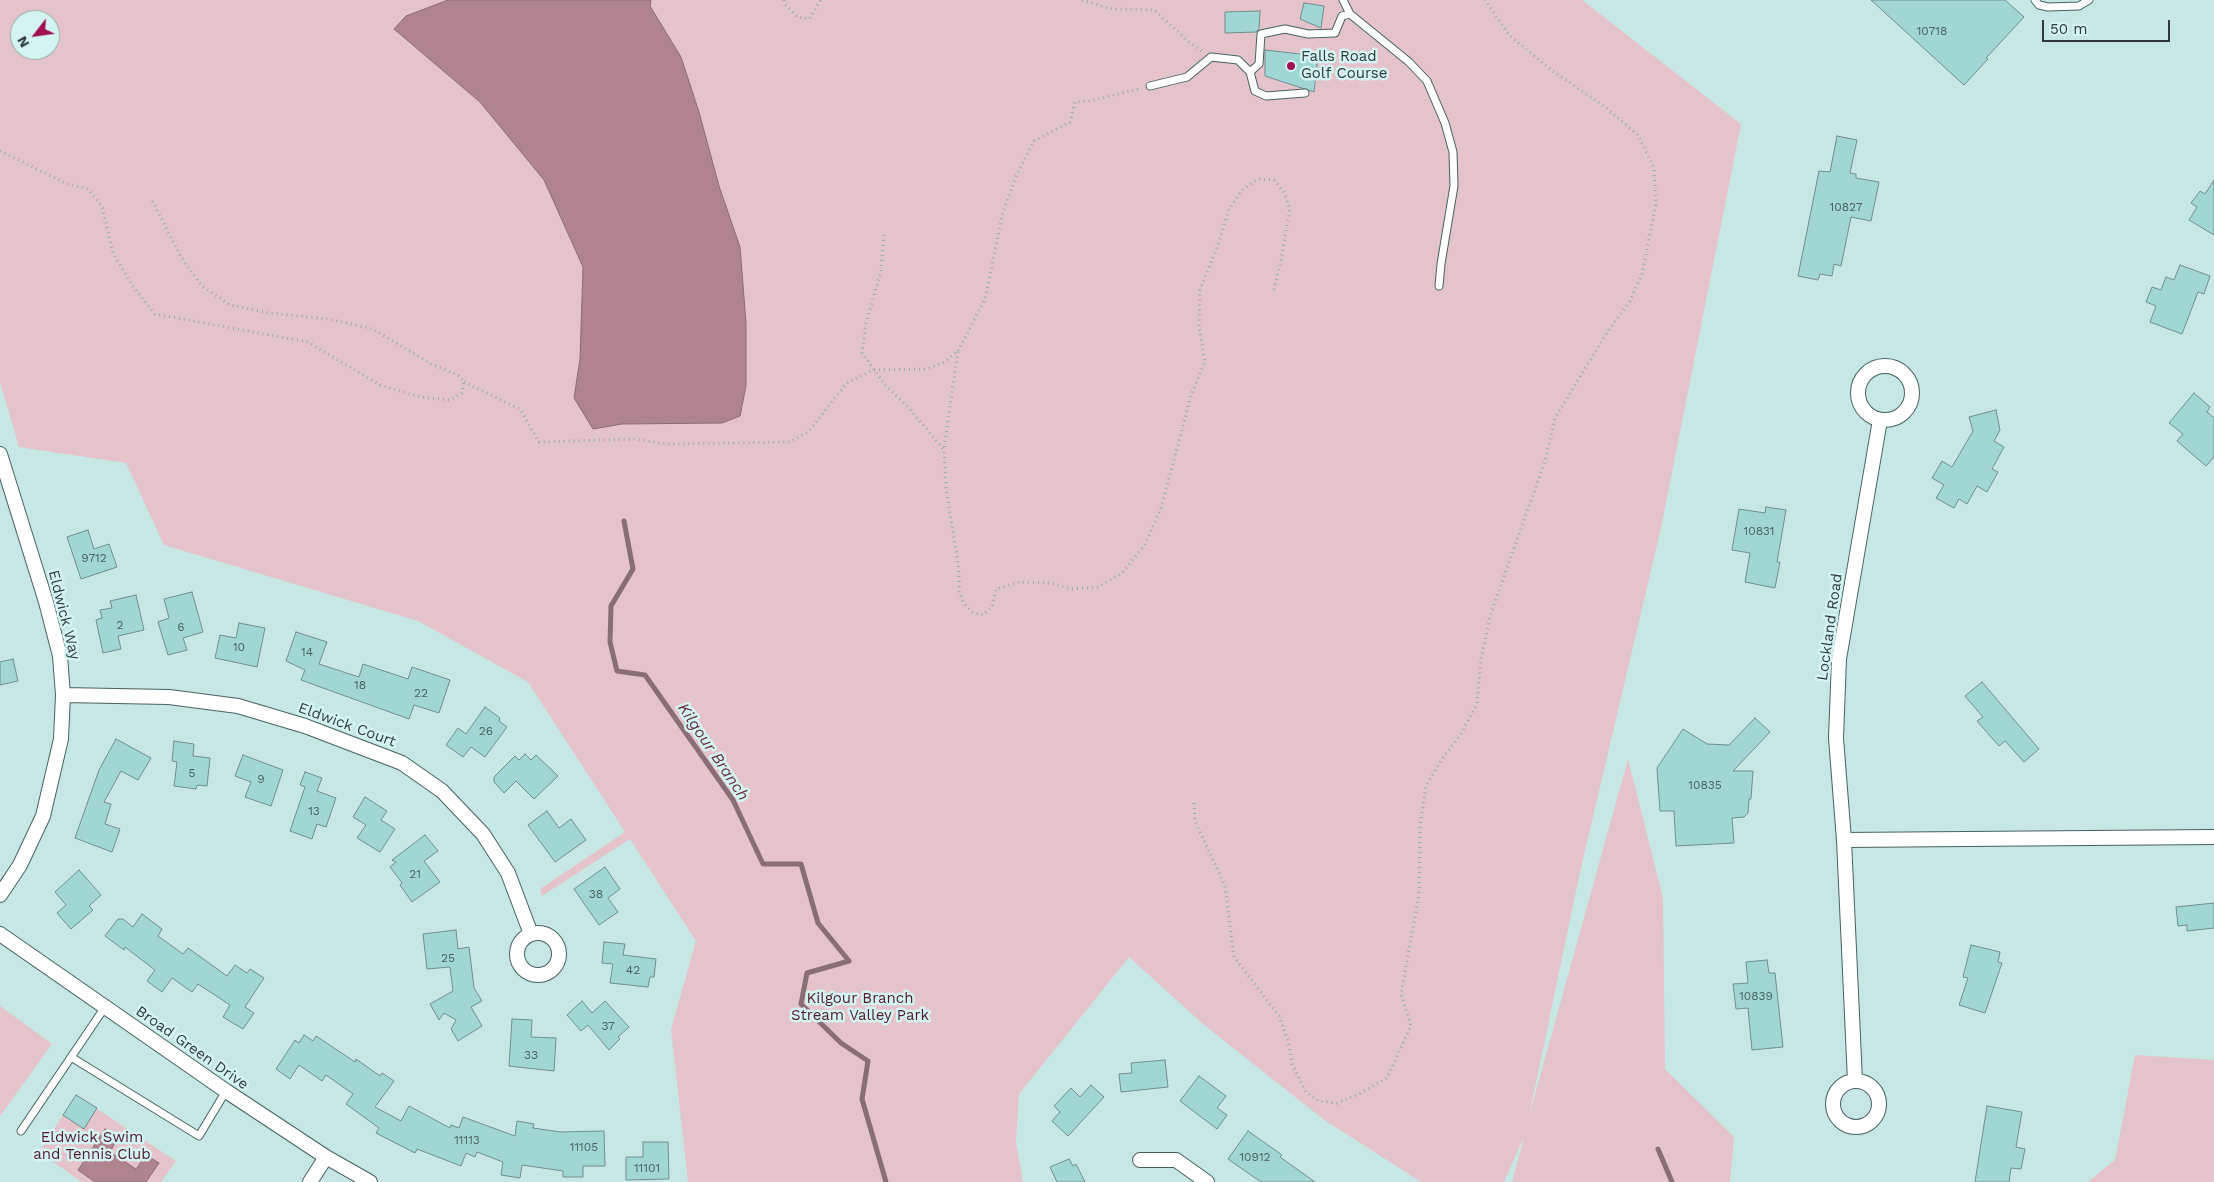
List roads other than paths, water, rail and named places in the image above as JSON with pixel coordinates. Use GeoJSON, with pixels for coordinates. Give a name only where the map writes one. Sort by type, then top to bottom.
{"type":"FeatureCollection","features":[{"type":"Feature","properties":{"kind":"street","name":"Lockland Road"},"geometry":{"type":"LineString","coordinates":[[1855,1081],[1844,840],[1836,738],[1839,658],[1880,420]]}},
{"type":"Feature","properties":{"kind":"street","name":"Eldwick Way"},"geometry":{"type":"LineString","coordinates":[[0,454],[46,602],[60,656],[64,695],[62,740],[43,816],[20,865],[0,895]]}},
{"type":"Feature","properties":{"kind":"street","name":"Eldwick Court"},"geometry":{"type":"LineString","coordinates":[[64,695],[169,697],[238,706],[305,726],[402,763],[442,791],[483,834],[508,872],[530,934]]}},
{"type":"Feature","properties":{"kind":"street"},"geometry":{"type":"LineString","coordinates":[[1844,840],[2214,837]]}},
{"type":"Feature","properties":{"kind":"street","name":"Broad Green Drive"},"geometry":{"type":"LineString","coordinates":[[0,934],[226,1091],[326,1157],[370,1182]]}},
{"type":"Feature","properties":{"kind":"street"},"geometry":{"type":"LineString","coordinates":[[310,1182],[326,1157]]}},
{"type":"Feature","properties":{"kind":"street"},"geometry":{"type":"LineString","coordinates":[[1140,1160],[1176,1160],[1207,1182]]}},
{"type":"Feature","properties":{"kind":"lane"},"geometry":{"type":"LineString","coordinates":[[1343,0],[1350,14],[1409,62],[1427,81],[1445,123],[1453,152],[1454,186],[1439,286]]}},
{"type":"Feature","properties":{"kind":"lane"},"geometry":{"type":"LineString","coordinates":[[2035,0],[2039,5],[2048,7],[2079,6],[2089,0]]}},
{"type":"Feature","properties":{"kind":"lane"},"geometry":{"type":"LineString","coordinates":[[1250,72],[1259,64],[1261,34],[1286,29],[1308,34],[1336,33],[1342,16],[1350,14]]}},
{"type":"Feature","properties":{"kind":"lane"},"geometry":{"type":"LineString","coordinates":[[1150,86],[1187,77],[1211,57],[1238,60],[1250,72],[1256,91],[1266,96],[1305,93]]}},
{"type":"Feature","properties":{"kind":"lane"},"geometry":{"type":"LineString","coordinates":[[21,1131],[105,1007]]}},
{"type":"Feature","properties":{"kind":"lane"},"geometry":{"type":"LineString","coordinates":[[72,1056],[199,1136],[226,1091]]}},
{"type":"Feature","properties":{"kind":"waterway","name":"Kilgour Branch"},"geometry":{"type":"LineString","coordinates":[[624,521],[633,569],[611,606],[610,642],[617,671],[645,675],[733,800],[763,864],[801,864],[818,923],[849,961],[807,973],[801,1004],[841,1043],[868,1061],[862,1099],[886,1182]]}},
{"type":"Feature","properties":{"kind":"waterway"},"geometry":{"type":"LineString","coordinates":[[1658,1149],[1672,1182]]}},
{"type":"Feature","properties":{"kind":"place","name":"Falls Road Golf Course"},"geometry":{"type":"Point","coordinates":[1291,66]}},
{"type":"Feature","properties":{"kind":"park label","name":"Kilgour Branch Stream Valley Park"},"geometry":{"type":"Point","coordinates":[860,1008]}},
{"type":"Feature","properties":{"kind":"park label","name":"Eldwick Swim and Tennis Club"},"geometry":{"type":"Point","coordinates":[92,1146]}}]}
